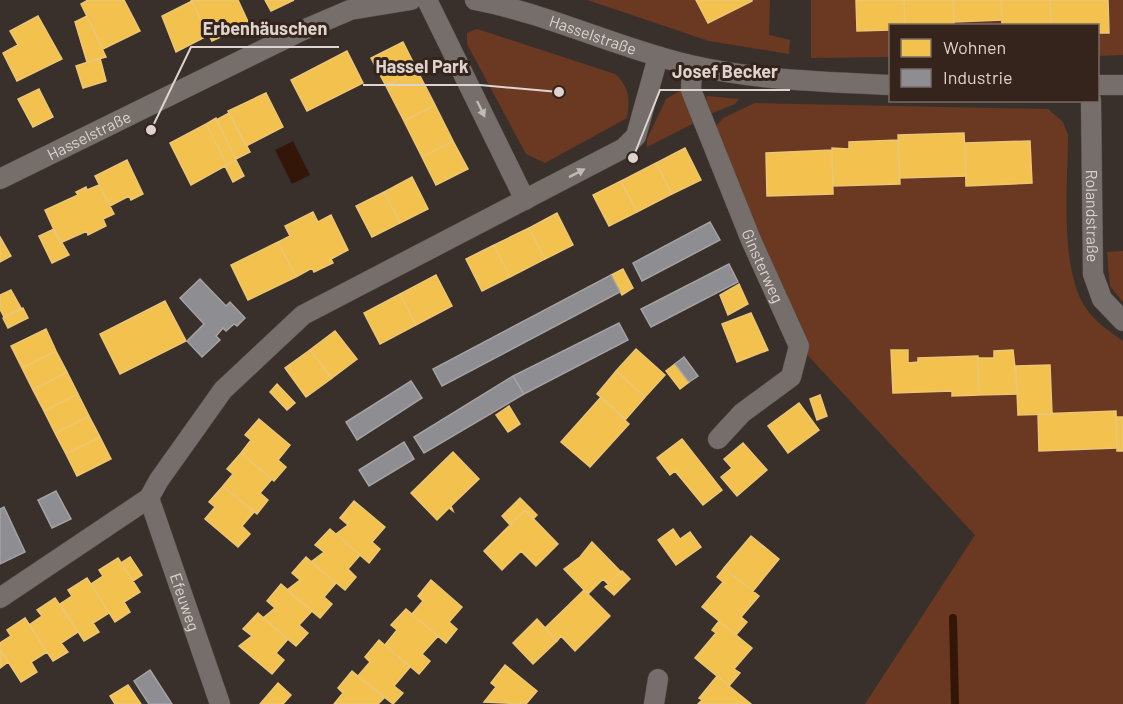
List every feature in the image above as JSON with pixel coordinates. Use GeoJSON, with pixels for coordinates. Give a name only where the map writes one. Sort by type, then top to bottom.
{"type":"FeatureCollection","features":[{"type":"Feature","properties":{"kind":"street","name":"Hasselstraße"},"geometry":{"type":"LineString","coordinates":[[0,179],[301,31],[350,10],[411,0]]}},
{"type":"Feature","properties":{"kind":"street"},"geometry":{"type":"LineString","coordinates":[[427,0],[525,200]]}},
{"type":"Feature","properties":{"kind":"street","name":"Hasselstraße"},"geometry":{"type":"LineString","coordinates":[[475,0],[526,11],[658,57],[692,66],[794,80],[889,85]]}},
{"type":"Feature","properties":{"kind":"street"},"geometry":{"type":"LineString","coordinates":[[0,598],[149,498],[159,480],[223,390],[303,315],[624,148],[636,136],[658,57]]}},
{"type":"Feature","properties":{"kind":"street","name":"Ginsterweg"},"geometry":{"type":"LineString","coordinates":[[692,66],[691,90],[751,240],[800,346],[791,377],[742,413],[717,439]]}},
{"type":"Feature","properties":{"kind":"street"},"geometry":{"type":"LineString","coordinates":[[1099,85],[1123,85]]}},
{"type":"Feature","properties":{"kind":"street","name":"Rolandstraße"},"geometry":{"type":"LineString","coordinates":[[1091,102],[1093,274],[1102,299],[1123,321]]}},
{"type":"Feature","properties":{"kind":"street","name":"Efeuweg"},"geometry":{"type":"LineString","coordinates":[[149,498],[220,704]]}},
{"type":"Feature","properties":{"kind":"street"},"geometry":{"type":"LineString","coordinates":[[654,704],[658,679]]}},
{"type":"Feature","properties":{"kind":"shaded area"},"geometry":{"type":"Polygon","coordinates":[[[587,0],[770,0],[769,35],[790,40],[789,54],[709,41],[587,0]]]}},
{"type":"Feature","properties":{"kind":"shaded area"},"geometry":{"type":"Polygon","coordinates":[[[811,0],[1123,0],[1123,55],[1099,56],[1099,24],[889,24],[889,57],[811,58],[811,0]]]}},
{"type":"Feature","properties":{"kind":"shaded area"},"geometry":{"type":"Polygon","coordinates":[[[477,29],[615,74],[624,84],[628,94],[627,118],[545,163],[526,154],[467,44],[467,33],[477,29]]]}},
{"type":"Feature","properties":{"kind":"shaded area"},"geometry":{"type":"Polygon","coordinates":[[[683,89],[696,122],[647,147],[647,139],[666,99],[683,89]]]}},
{"type":"Feature","properties":{"kind":"shaded area"},"geometry":{"type":"Polygon","coordinates":[[[707,96],[739,99],[735,104],[710,114],[706,103],[707,96]]]}},
{"type":"Feature","properties":{"kind":"shaded area"},"geometry":{"type":"Polygon","coordinates":[[[755,103],[1048,109],[1063,122],[1068,135],[1067,224],[1071,270],[1085,307],[1103,326],[1123,341],[1123,704],[865,704],[975,535],[799,346],[710,133],[723,118],[755,103]]]}},
{"type":"Feature","properties":{"kind":"shaded area"},"geometry":{"type":"Polygon","coordinates":[[[293,141],[310,175],[292,184],[275,150],[293,141]]]}},
{"type":"Feature","properties":{"kind":"shaded area"},"geometry":{"type":"Polygon","coordinates":[[[1123,251],[1123,302],[1110,286],[1107,252],[1123,251]]]}},
{"type":"Feature","properties":{"kind":"building: Wohnen"},"geometry":{"type":"Polygon","coordinates":[[[88,0],[124,0],[140,31],[103,49],[81,4],[88,0]]]}},
{"type":"Feature","properties":{"kind":"building: Wohnen"},"geometry":{"type":"Polygon","coordinates":[[[191,0],[238,0],[249,24],[212,41],[191,0]]]}},
{"type":"Feature","properties":{"kind":"building: Wohnen"},"geometry":{"type":"Polygon","coordinates":[[[265,0],[294,0],[271,11],[265,0]]]}},
{"type":"Feature","properties":{"kind":"building: Wohnen"},"geometry":{"type":"Polygon","coordinates":[[[696,0],[752,0],[752,1],[708,23],[696,0]]]}},
{"type":"Feature","properties":{"kind":"building: Wohnen"},"geometry":{"type":"Polygon","coordinates":[[[856,0],[904,0],[905,24],[889,24],[889,30],[857,31],[856,0]]]}},
{"type":"Feature","properties":{"kind":"building: Wohnen"},"geometry":{"type":"Polygon","coordinates":[[[904,0],[953,0],[954,24],[905,24],[904,0]]]}},
{"type":"Feature","properties":{"kind":"building: Wohnen"},"geometry":{"type":"Polygon","coordinates":[[[953,0],[1001,0],[1002,20],[954,22],[953,0]]]}},
{"type":"Feature","properties":{"kind":"building: Wohnen"},"geometry":{"type":"Polygon","coordinates":[[[1001,0],[1050,0],[1051,24],[1002,24],[1001,0]]]}},
{"type":"Feature","properties":{"kind":"building: Wohnen"},"geometry":{"type":"Polygon","coordinates":[[[1050,0],[1108,0],[1109,33],[1099,33],[1099,24],[1051,24],[1050,0]]]}},
{"type":"Feature","properties":{"kind":"building: Wohnen"},"geometry":{"type":"Polygon","coordinates":[[[192,1],[209,35],[176,52],[162,16],[192,1]]]}},
{"type":"Feature","properties":{"kind":"building: Wohnen"},"geometry":{"type":"Polygon","coordinates":[[[38,16],[62,59],[17,81],[3,53],[18,45],[10,31],[38,16]]]}},
{"type":"Feature","properties":{"kind":"building: Wohnen"},"geometry":{"type":"Polygon","coordinates":[[[87,16],[106,57],[87,62],[75,22],[87,16]]]}},
{"type":"Feature","properties":{"kind":"building: Wohnen"},"geometry":{"type":"Polygon","coordinates":[[[403,42],[417,70],[386,86],[371,58],[403,42]]]}},
{"type":"Feature","properties":{"kind":"building: Wohnen"},"geometry":{"type":"Polygon","coordinates":[[[347,51],[363,83],[307,111],[291,80],[347,51]]]}},
{"type":"Feature","properties":{"kind":"building: Wohnen"},"geometry":{"type":"Polygon","coordinates":[[[100,58],[106,81],[83,88],[76,66],[100,58]]]}},
{"type":"Feature","properties":{"kind":"building: Wohnen"},"geometry":{"type":"Polygon","coordinates":[[[417,70],[435,105],[404,121],[386,86],[417,70]]]}},
{"type":"Feature","properties":{"kind":"building: Wohnen"},"geometry":{"type":"Polygon","coordinates":[[[39,89],[53,117],[33,127],[18,99],[39,89]]]}},
{"type":"Feature","properties":{"kind":"building: Wohnen"},"geometry":{"type":"Polygon","coordinates":[[[266,93],[283,127],[246,146],[228,111],[266,93]]]}},
{"type":"Feature","properties":{"kind":"building: Wohnen"},"geometry":{"type":"Polygon","coordinates":[[[435,105],[453,141],[422,157],[404,121],[435,105]]]}},
{"type":"Feature","properties":{"kind":"building: Wohnen"},"geometry":{"type":"Polygon","coordinates":[[[229,113],[250,152],[236,159],[216,120],[229,113]]]}},
{"type":"Feature","properties":{"kind":"building: Wohnen"},"geometry":{"type":"Polygon","coordinates":[[[216,118],[236,160],[227,165],[206,124],[216,118]]]}},
{"type":"Feature","properties":{"kind":"building: Wohnen"},"geometry":{"type":"Polygon","coordinates":[[[206,124],[227,165],[191,185],[170,143],[206,124]]]}},
{"type":"Feature","properties":{"kind":"building: Wohnen"},"geometry":{"type":"Polygon","coordinates":[[[964,133],[966,176],[900,178],[898,135],[964,133]]]}},
{"type":"Feature","properties":{"kind":"building: Wohnen"},"geometry":{"type":"Polygon","coordinates":[[[898,140],[900,184],[833,186],[832,148],[849,149],[849,142],[898,140]]]}},
{"type":"Feature","properties":{"kind":"building: Wohnen"},"geometry":{"type":"Polygon","coordinates":[[[453,141],[468,169],[436,185],[422,157],[453,141]]]}},
{"type":"Feature","properties":{"kind":"building: Wohnen"},"geometry":{"type":"Polygon","coordinates":[[[1030,141],[1032,183],[966,186],[965,143],[1030,141]]]}},
{"type":"Feature","properties":{"kind":"building: Wohnen"},"geometry":{"type":"Polygon","coordinates":[[[685,148],[701,180],[672,194],[656,163],[685,148]]]}},
{"type":"Feature","properties":{"kind":"building: Wohnen"},"geometry":{"type":"Polygon","coordinates":[[[832,150],[833,194],[767,196],[766,153],[832,150]]]}},
{"type":"Feature","properties":{"kind":"building: Wohnen"},"geometry":{"type":"Polygon","coordinates":[[[127,160],[143,194],[131,200],[129,196],[110,206],[95,176],[127,160]]]}},
{"type":"Feature","properties":{"kind":"building: Wohnen"},"geometry":{"type":"Polygon","coordinates":[[[236,160],[244,176],[233,182],[225,166],[236,160]]]}},
{"type":"Feature","properties":{"kind":"building: Wohnen"},"geometry":{"type":"Polygon","coordinates":[[[656,163],[672,194],[637,212],[621,181],[656,163]]]}},
{"type":"Feature","properties":{"kind":"building: Wohnen"},"geometry":{"type":"Polygon","coordinates":[[[412,177],[428,209],[400,223],[384,192],[412,177]]]}},
{"type":"Feature","properties":{"kind":"building: Wohnen"},"geometry":{"type":"Polygon","coordinates":[[[621,181],[637,212],[609,226],[593,195],[621,181]]]}},
{"type":"Feature","properties":{"kind":"building: Wohnen"},"geometry":{"type":"Polygon","coordinates":[[[99,185],[114,214],[103,219],[106,226],[88,235],[87,231],[60,243],[45,210],[78,195],[76,192],[86,187],[87,190],[99,185]]]}},
{"type":"Feature","properties":{"kind":"building: Wohnen"},"geometry":{"type":"Polygon","coordinates":[[[384,192],[400,223],[372,237],[356,206],[384,192]]]}},
{"type":"Feature","properties":{"kind":"building: Wohnen"},"geometry":{"type":"Polygon","coordinates":[[[313,212],[318,222],[331,215],[348,250],[331,259],[333,263],[314,272],[312,268],[296,277],[278,242],[290,236],[285,226],[313,212]]]}},
{"type":"Feature","properties":{"kind":"building: Wohnen"},"geometry":{"type":"Polygon","coordinates":[[[557,213],[573,245],[545,259],[529,228],[557,213]]]}},
{"type":"Feature","properties":{"kind":"building: Wohnen"},"geometry":{"type":"Polygon","coordinates":[[[529,228],[545,259],[510,277],[494,245],[529,228]]]}},
{"type":"Feature","properties":{"kind":"building: Wohnen"},"geometry":{"type":"Polygon","coordinates":[[[54,229],[69,255],[52,263],[39,236],[54,229]]]}},
{"type":"Feature","properties":{"kind":"building: Wohnen"},"geometry":{"type":"Polygon","coordinates":[[[0,237],[11,256],[0,262],[0,237]]]}},
{"type":"Feature","properties":{"kind":"building: Wohnen"},"geometry":{"type":"Polygon","coordinates":[[[278,242],[296,277],[248,300],[231,265],[278,242]]]}},
{"type":"Feature","properties":{"kind":"building: Wohnen"},"geometry":{"type":"Polygon","coordinates":[[[494,245],[510,277],[482,291],[466,259],[494,245]]]}},
{"type":"Feature","properties":{"kind":"building: Wohnen"},"geometry":{"type":"Polygon","coordinates":[[[623,269],[633,288],[622,295],[611,275],[623,269]]]}},
{"type":"Feature","properties":{"kind":"building: Wohnen"},"geometry":{"type":"Polygon","coordinates":[[[436,275],[452,306],[416,325],[400,294],[436,275]]]}},
{"type":"Feature","properties":{"kind":"building: Wohnen"},"geometry":{"type":"Polygon","coordinates":[[[739,284],[748,304],[728,315],[720,295],[739,284]]]}},
{"type":"Feature","properties":{"kind":"building: Wohnen"},"geometry":{"type":"Polygon","coordinates":[[[11,290],[21,308],[4,317],[0,309],[0,295],[11,290]]]}},
{"type":"Feature","properties":{"kind":"building: Wohnen"},"geometry":{"type":"Polygon","coordinates":[[[400,294],[416,325],[380,344],[364,313],[400,294]]]}},
{"type":"Feature","properties":{"kind":"building: Wohnen"},"geometry":{"type":"Polygon","coordinates":[[[165,301],[186,341],[120,374],[100,334],[165,301]]]}},
{"type":"Feature","properties":{"kind":"building: Wohnen"},"geometry":{"type":"Polygon","coordinates":[[[23,308],[28,318],[8,328],[3,318],[23,308]]]}},
{"type":"Feature","properties":{"kind":"building: Wohnen"},"geometry":{"type":"Polygon","coordinates":[[[751,313],[768,350],[737,362],[722,324],[751,313]]]}},
{"type":"Feature","properties":{"kind":"building: Wohnen"},"geometry":{"type":"Polygon","coordinates":[[[46,329],[56,351],[22,368],[11,346],[46,329]]]}},
{"type":"Feature","properties":{"kind":"building: Wohnen"},"geometry":{"type":"Polygon","coordinates":[[[335,331],[357,359],[332,378],[310,350],[335,331]]]}},
{"type":"Feature","properties":{"kind":"building: Wohnen"},"geometry":{"type":"Polygon","coordinates":[[[636,349],[665,375],[645,397],[616,371],[636,349]]]}},
{"type":"Feature","properties":{"kind":"building: Wohnen"},"geometry":{"type":"Polygon","coordinates":[[[310,350],[332,378],[306,397],[285,368],[310,350]]]}},
{"type":"Feature","properties":{"kind":"building: Wohnen"},"geometry":{"type":"Polygon","coordinates":[[[891,350],[908,350],[908,363],[918,362],[918,358],[978,356],[979,395],[952,396],[952,391],[893,393],[891,350]]]}},
{"type":"Feature","properties":{"kind":"building: Wohnen"},"geometry":{"type":"Polygon","coordinates":[[[1013,350],[1018,394],[979,395],[978,358],[994,358],[994,351],[1013,350]]]}},
{"type":"Feature","properties":{"kind":"building: Wohnen"},"geometry":{"type":"Polygon","coordinates":[[[56,351],[67,372],[33,390],[22,368],[56,351]]]}},
{"type":"Feature","properties":{"kind":"building: Wohnen"},"geometry":{"type":"Polygon","coordinates":[[[675,364],[689,382],[680,389],[666,371],[675,364]]]}},
{"type":"Feature","properties":{"kind":"building: Wohnen"},"geometry":{"type":"Polygon","coordinates":[[[1050,365],[1052,414],[1018,415],[1016,366],[1050,365]]]}},
{"type":"Feature","properties":{"kind":"building: Wohnen"},"geometry":{"type":"Polygon","coordinates":[[[616,371],[645,397],[626,419],[597,394],[616,371]]]}},
{"type":"Feature","properties":{"kind":"building: Wohnen"},"geometry":{"type":"Polygon","coordinates":[[[67,372],[78,394],[44,411],[33,390],[67,372]]]}},
{"type":"Feature","properties":{"kind":"building: Wohnen"},"geometry":{"type":"Polygon","coordinates":[[[277,384],[295,403],[287,410],[270,392],[277,384]]]}},
{"type":"Feature","properties":{"kind":"building: Wohnen"},"geometry":{"type":"Polygon","coordinates":[[[78,394],[89,416],[55,433],[44,411],[78,394]]]}},
{"type":"Feature","properties":{"kind":"building: Wohnen"},"geometry":{"type":"Polygon","coordinates":[[[820,395],[827,416],[817,420],[810,399],[820,395]]]}},
{"type":"Feature","properties":{"kind":"building: Wohnen"},"geometry":{"type":"Polygon","coordinates":[[[601,397],[629,424],[590,467],[561,442],[601,397]]]}},
{"type":"Feature","properties":{"kind":"building: Wohnen"},"geometry":{"type":"Polygon","coordinates":[[[799,403],[819,430],[788,453],[768,426],[799,403]]]}},
{"type":"Feature","properties":{"kind":"building: Wohnen"},"geometry":{"type":"Polygon","coordinates":[[[509,406],[520,424],[508,432],[496,415],[509,406]]]}},
{"type":"Feature","properties":{"kind":"building: Wohnen"},"geometry":{"type":"Polygon","coordinates":[[[1116,411],[1117,448],[1039,451],[1038,414],[1116,411]]]}},
{"type":"Feature","properties":{"kind":"building: Wohnen"},"geometry":{"type":"Polygon","coordinates":[[[89,416],[100,437],[66,454],[55,433],[89,416]]]}},
{"type":"Feature","properties":{"kind":"building: Wohnen"},"geometry":{"type":"Polygon","coordinates":[[[1116,417],[1123,417],[1123,451],[1117,451],[1116,417]]]}},
{"type":"Feature","properties":{"kind":"building: Wohnen"},"geometry":{"type":"Polygon","coordinates":[[[259,419],[290,445],[278,460],[286,467],[274,481],[241,453],[251,440],[245,435],[259,419]]]}},
{"type":"Feature","properties":{"kind":"building: Wohnen"},"geometry":{"type":"Polygon","coordinates":[[[100,437],[111,459],[77,476],[66,454],[100,437]]]}},
{"type":"Feature","properties":{"kind":"building: Wohnen"},"geometry":{"type":"Polygon","coordinates":[[[682,439],[722,490],[703,505],[675,471],[670,475],[657,458],[682,439]]]}},
{"type":"Feature","properties":{"kind":"building: Wohnen"},"geometry":{"type":"Polygon","coordinates":[[[743,443],[767,470],[737,496],[721,477],[732,468],[724,459],[743,443]]]}},
{"type":"Feature","properties":{"kind":"building: Wohnen"},"geometry":{"type":"Polygon","coordinates":[[[453,452],[479,479],[451,506],[453,511],[449,508],[437,520],[411,493],[453,452]]]}},
{"type":"Feature","properties":{"kind":"building: Wohnen"},"geometry":{"type":"Polygon","coordinates":[[[241,453],[272,479],[260,493],[268,500],[257,514],[223,486],[233,474],[227,469],[241,453]]]}},
{"type":"Feature","properties":{"kind":"building: Wohnen"},"geometry":{"type":"Polygon","coordinates":[[[223,486],[254,512],[242,526],[250,534],[238,547],[205,519],[215,507],[209,502],[223,486]]]}},
{"type":"Feature","properties":{"kind":"building: Wohnen"},"geometry":{"type":"Polygon","coordinates":[[[520,498],[537,515],[533,519],[525,510],[510,525],[502,516],[520,498]]]}},
{"type":"Feature","properties":{"kind":"building: Wohnen"},"geometry":{"type":"Polygon","coordinates":[[[354,501],[385,527],[372,542],[380,549],[369,563],[336,534],[348,525],[340,518],[354,501]]]}},
{"type":"Feature","properties":{"kind":"building: Wohnen"},"geometry":{"type":"Polygon","coordinates":[[[525,510],[558,544],[536,566],[521,551],[502,570],[484,551],[525,510]]]}},
{"type":"Feature","properties":{"kind":"building: Wohnen"},"geometry":{"type":"Polygon","coordinates":[[[330,529],[360,555],[348,569],[356,577],[345,590],[311,562],[324,552],[315,545],[330,529]]]}},
{"type":"Feature","properties":{"kind":"building: Wohnen"},"geometry":{"type":"Polygon","coordinates":[[[673,529],[680,539],[690,532],[701,547],[676,565],[658,540],[673,529]]]}},
{"type":"Feature","properties":{"kind":"building: Wohnen"},"geometry":{"type":"Polygon","coordinates":[[[751,536],[779,559],[753,591],[724,568],[751,536]]]}},
{"type":"Feature","properties":{"kind":"building: Wohnen"},"geometry":{"type":"Polygon","coordinates":[[[592,542],[621,572],[608,584],[603,579],[588,594],[564,569],[580,557],[592,542]]]}},
{"type":"Feature","properties":{"kind":"building: Wohnen"},"geometry":{"type":"Polygon","coordinates":[[[130,557],[142,575],[133,581],[121,563],[130,557]]]}},
{"type":"Feature","properties":{"kind":"building: Wohnen"},"geometry":{"type":"Polygon","coordinates":[[[306,557],[336,583],[324,597],[332,604],[320,618],[287,590],[300,580],[292,573],[306,557]]]}},
{"type":"Feature","properties":{"kind":"building: Wohnen"},"geometry":{"type":"Polygon","coordinates":[[[118,558],[140,592],[124,602],[130,612],[115,622],[91,584],[103,576],[99,570],[118,558]]]}},
{"type":"Feature","properties":{"kind":"building: Wohnen"},"geometry":{"type":"Polygon","coordinates":[[[724,568],[759,596],[741,617],[747,622],[736,635],[702,607],[723,582],[717,577],[724,568]]]}},
{"type":"Feature","properties":{"kind":"building: Wohnen"},"geometry":{"type":"Polygon","coordinates":[[[622,571],[630,579],[614,595],[605,587],[622,571]]]}},
{"type":"Feature","properties":{"kind":"building: Wohnen"},"geometry":{"type":"Polygon","coordinates":[[[87,578],[109,613],[93,623],[99,632],[84,641],[60,604],[72,596],[68,590],[87,578]]]}},
{"type":"Feature","properties":{"kind":"building: Wohnen"},"geometry":{"type":"Polygon","coordinates":[[[431,580],[462,607],[449,622],[457,629],[446,643],[412,614],[423,601],[418,596],[431,580]]]}},
{"type":"Feature","properties":{"kind":"building: Wohnen"},"geometry":{"type":"Polygon","coordinates":[[[281,584],[312,611],[299,625],[308,633],[296,646],[263,618],[275,608],[267,601],[281,584]]]}},
{"type":"Feature","properties":{"kind":"building: Wohnen"},"geometry":{"type":"Polygon","coordinates":[[[584,590],[610,616],[575,651],[561,636],[557,641],[545,628],[584,590]]]}},
{"type":"Feature","properties":{"kind":"building: Wohnen"},"geometry":{"type":"Polygon","coordinates":[[[55,598],[78,632],[61,643],[68,652],[53,661],[29,625],[42,616],[37,610],[55,598]]]}},
{"type":"Feature","properties":{"kind":"building: Wohnen"},"geometry":{"type":"Polygon","coordinates":[[[406,609],[438,636],[422,654],[430,661],[419,674],[385,645],[397,630],[391,625],[406,609]]]}},
{"type":"Feature","properties":{"kind":"building: Wohnen"},"geometry":{"type":"Polygon","coordinates":[[[258,613],[288,639],[276,653],[284,660],[272,674],[239,646],[252,636],[243,629],[258,613]]]}},
{"type":"Feature","properties":{"kind":"building: Wohnen"},"geometry":{"type":"Polygon","coordinates":[[[25,618],[47,652],[31,662],[37,672],[21,682],[0,649],[0,643],[11,636],[7,630],[25,618]]]}},
{"type":"Feature","properties":{"kind":"building: Wohnen"},"geometry":{"type":"Polygon","coordinates":[[[537,619],[557,641],[533,664],[513,643],[537,619]]]}},
{"type":"Feature","properties":{"kind":"building: Wohnen"},"geometry":{"type":"Polygon","coordinates":[[[719,621],[752,648],[734,669],[740,673],[729,686],[695,658],[716,633],[712,630],[719,621]]]}},
{"type":"Feature","properties":{"kind":"building: Wohnen"},"geometry":{"type":"Polygon","coordinates":[[[379,640],[410,667],[394,686],[403,693],[393,704],[358,676],[370,662],[365,657],[379,640]]]}},
{"type":"Feature","properties":{"kind":"building: Wohnen"},"geometry":{"type":"Polygon","coordinates":[[[0,649],[8,662],[0,668],[0,649]]]}},
{"type":"Feature","properties":{"kind":"building: Wohnen"},"geometry":{"type":"Polygon","coordinates":[[[505,665],[537,691],[526,704],[484,702],[496,687],[491,683],[505,665]]]}},
{"type":"Feature","properties":{"kind":"building: Wohnen"},"geometry":{"type":"Polygon","coordinates":[[[352,671],[384,698],[378,704],[334,704],[343,693],[338,688],[352,671]]]}},
{"type":"Feature","properties":{"kind":"building: Wohnen"},"geometry":{"type":"Polygon","coordinates":[[[717,676],[751,704],[698,704],[702,700],[699,698],[717,676]]]}},
{"type":"Feature","properties":{"kind":"building: Wohnen"},"geometry":{"type":"Polygon","coordinates":[[[278,683],[291,695],[283,704],[260,704],[278,683]]]}},
{"type":"Feature","properties":{"kind":"building: Wohnen"},"geometry":{"type":"Polygon","coordinates":[[[128,685],[141,704],[115,704],[110,696],[128,685]]]}},
{"type":"Feature","properties":{"kind":"building: Industrie"},"geometry":{"type":"Polygon","coordinates":[[[710,222],[720,240],[642,281],[633,263],[710,222]]]}},
{"type":"Feature","properties":{"kind":"building: Industrie"},"geometry":{"type":"Polygon","coordinates":[[[729,264],[738,282],[651,327],[641,309],[729,264]]]}},
{"type":"Feature","properties":{"kind":"building: Industrie"},"geometry":{"type":"Polygon","coordinates":[[[611,275],[620,292],[442,386],[433,369],[611,275]]]}},
{"type":"Feature","properties":{"kind":"building: Industrie"},"geometry":{"type":"Polygon","coordinates":[[[200,279],[226,306],[230,302],[245,318],[237,326],[234,324],[226,331],[223,328],[216,336],[220,340],[202,357],[187,341],[204,324],[180,298],[200,279]]]}},
{"type":"Feature","properties":{"kind":"building: Industrie"},"geometry":{"type":"Polygon","coordinates":[[[619,323],[628,340],[524,394],[513,376],[619,323]]]}},
{"type":"Feature","properties":{"kind":"building: Industrie"},"geometry":{"type":"Polygon","coordinates":[[[684,357],[698,376],[689,382],[675,364],[684,357]]]}},
{"type":"Feature","properties":{"kind":"building: Industrie"},"geometry":{"type":"Polygon","coordinates":[[[513,376],[524,394],[424,453],[414,437],[513,376]]]}},
{"type":"Feature","properties":{"kind":"building: Industrie"},"geometry":{"type":"Polygon","coordinates":[[[411,381],[422,398],[357,440],[346,422],[411,381]]]}},
{"type":"Feature","properties":{"kind":"building: Industrie"},"geometry":{"type":"Polygon","coordinates":[[[404,442],[414,459],[369,486],[359,470],[404,442]]]}},
{"type":"Feature","properties":{"kind":"building: Industrie"},"geometry":{"type":"Polygon","coordinates":[[[56,491],[71,519],[52,528],[38,500],[56,491]]]}},
{"type":"Feature","properties":{"kind":"building: Industrie"},"geometry":{"type":"Polygon","coordinates":[[[4,507],[25,552],[0,564],[0,509],[4,507]]]}},
{"type":"Feature","properties":{"kind":"building: Industrie"},"geometry":{"type":"Polygon","coordinates":[[[150,670],[172,704],[149,704],[134,681],[150,670]]]}},
{"type":"Feature","properties":{"kind":"waterway"},"geometry":{"type":"LineString","coordinates":[[953,618],[955,704]]}},
{"type":"Feature","properties":{"kind":"place","name":"Hassel Park"},"geometry":{"type":"Point","coordinates":[559,92]}},
{"type":"Feature","properties":{"kind":"place","name":"Erbenhäuschen"},"geometry":{"type":"Point","coordinates":[151,130]}},
{"type":"Feature","properties":{"kind":"place","name":"Josef Becker"},"geometry":{"type":"Point","coordinates":[633,158]}}]}
